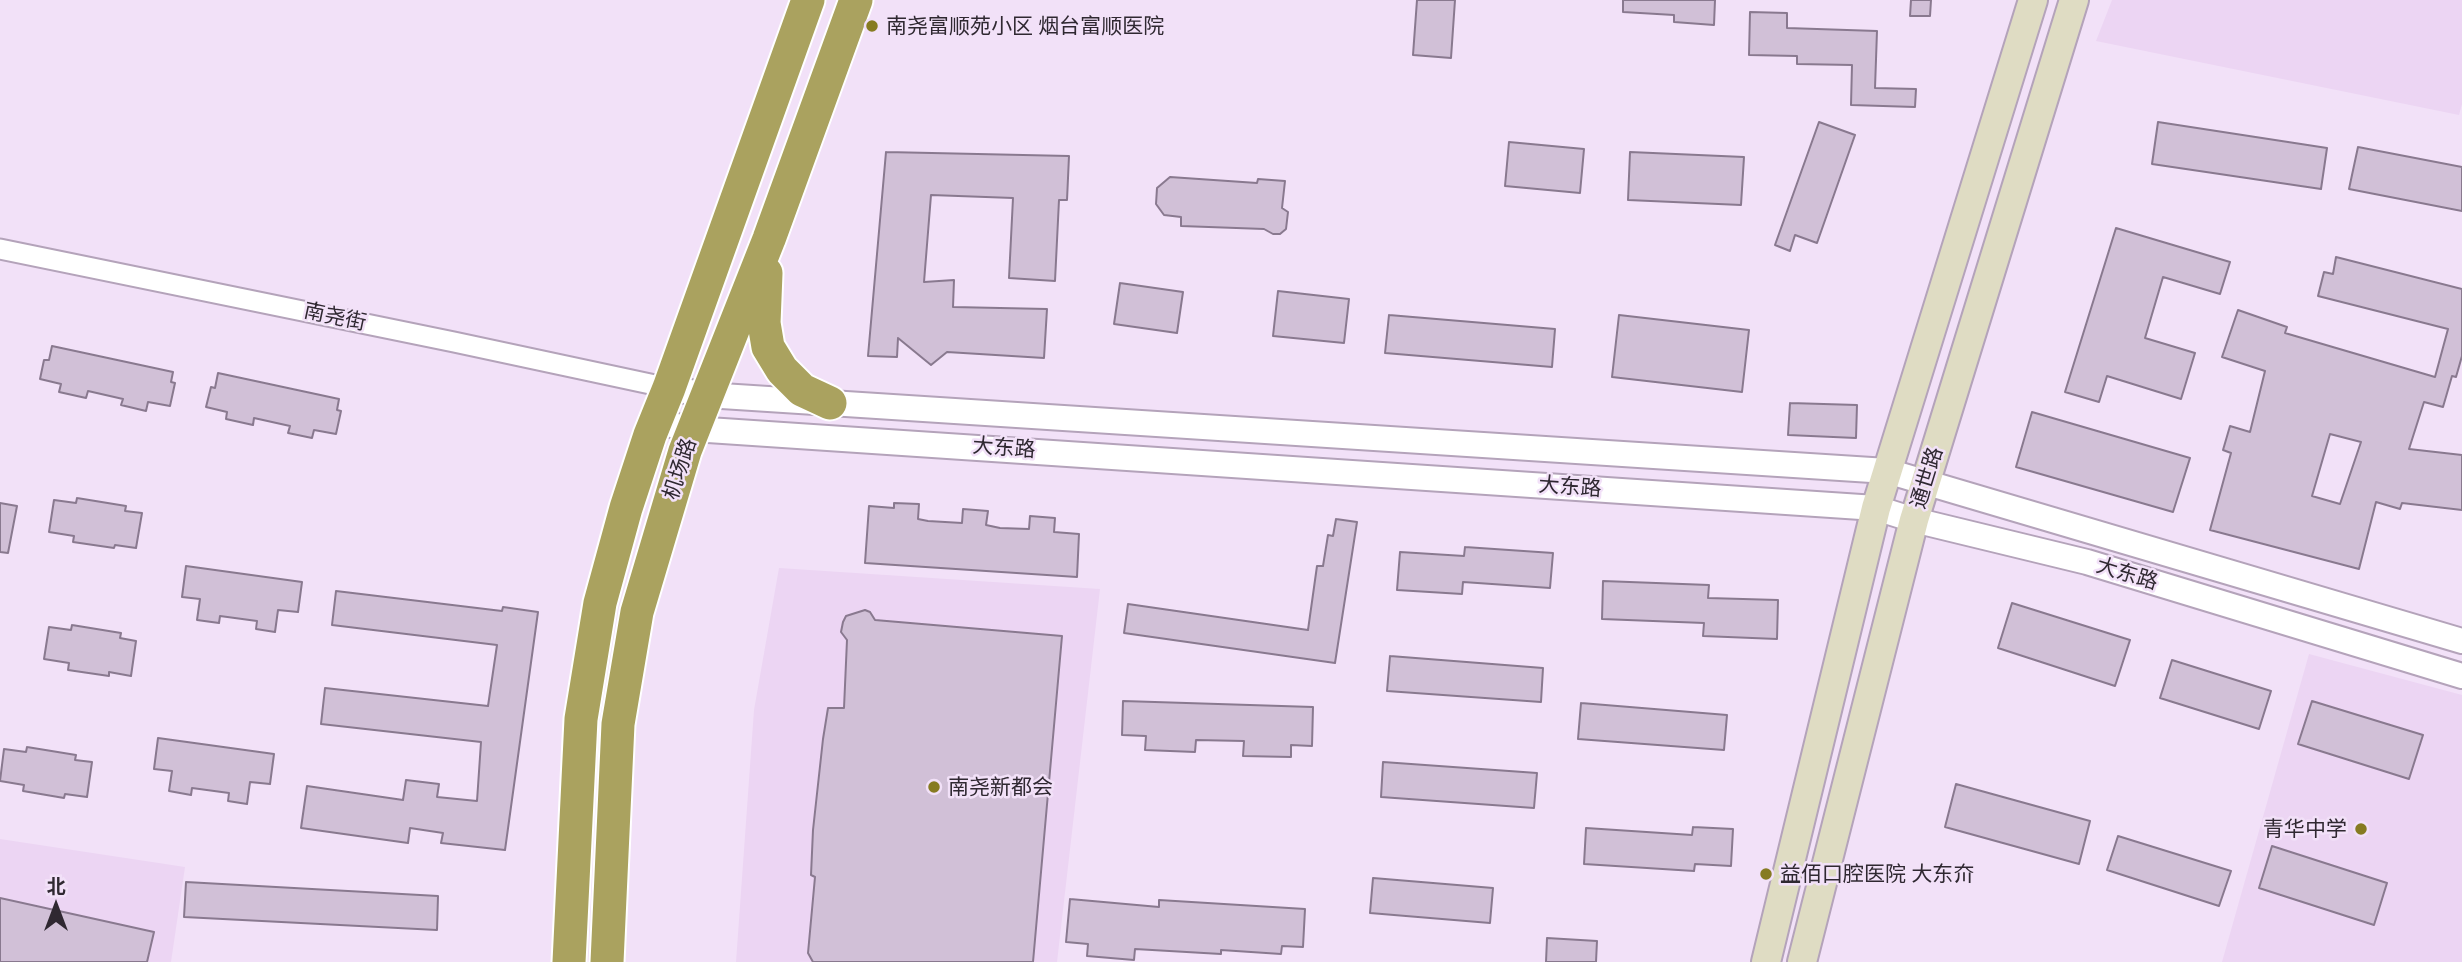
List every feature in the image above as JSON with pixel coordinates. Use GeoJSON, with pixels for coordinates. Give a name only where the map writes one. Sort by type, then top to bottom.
{"type":"FeatureCollection","features":[{"type":"Feature","properties":{"kind":"highway","name":"机场路"},"geometry":{"type":"LineString","coordinates":[[569,962],[581,719],[600,603],[626,509],[655,422],[808,0]]}},
{"type":"Feature","properties":{"kind":"highway","name":"机场路"},"geometry":{"type":"LineString","coordinates":[[607,962],[620,712],[637,612],[693,429],[769,239],[856,0]]}},
{"type":"Feature","properties":{"kind":"highway"},"geometry":{"type":"LineString","coordinates":[[769,239],[764,302],[768,346],[782,370],[802,390],[830,403]]}},
{"type":"Feature","properties":{"kind":"main road","name":"通世路"},"geometry":{"type":"LineString","coordinates":[[1766,962],[1876,508],[2033,0]]}},
{"type":"Feature","properties":{"kind":"main road","name":"通世路"},"geometry":{"type":"LineString","coordinates":[[1802,962],[1914,520],[2074,0]]}},
{"type":"Feature","properties":{"kind":"street","name":"南尧街"},"geometry":{"type":"LineString","coordinates":[[0,249],[669,388]]}},
{"type":"Feature","properties":{"kind":"street","name":"大东路"},"geometry":{"type":"LineString","coordinates":[[669,388],[706,395],[1887,471],[2462,641]]}},
{"type":"Feature","properties":{"kind":"street","name":"大东路"},"geometry":{"type":"LineString","coordinates":[[655,422],[693,429],[1876,508],[1914,520],[2087,562],[2462,676]]}},
{"type":"Feature","properties":{"kind":"shaded area"},"geometry":{"type":"Polygon","coordinates":[[[2112,0],[2462,0],[2462,104],[2459,115],[2096,41],[2112,0]]]}},
{"type":"Feature","properties":{"kind":"shaded area","name":"南尧新都会"},"geometry":{"type":"Polygon","coordinates":[[[779,568],[1100,589],[1057,962],[736,962],[754,710],[779,568]]]}},
{"type":"Feature","properties":{"kind":"shaded area","name":"青华中学"},"geometry":{"type":"Polygon","coordinates":[[[2309,654],[2462,695],[2462,962],[2222,962],[2309,654]]]}},
{"type":"Feature","properties":{"kind":"shaded area"},"geometry":{"type":"Polygon","coordinates":[[[0,839],[185,867],[171,962],[0,962],[0,839]]]}},
{"type":"Feature","properties":{"kind":"building"},"geometry":{"type":"Polygon","coordinates":[[[1417,0],[1455,0],[1451,58],[1413,55],[1417,0]]]}},
{"type":"Feature","properties":{"kind":"building"},"geometry":{"type":"Polygon","coordinates":[[[1623,0],[1715,0],[1714,25],[1674,22],[1674,15],[1623,12],[1623,0]]]}},
{"type":"Feature","properties":{"kind":"building"},"geometry":{"type":"Polygon","coordinates":[[[1911,0],[1931,0],[1930,16],[1910,16],[1911,0]]]}},
{"type":"Feature","properties":{"kind":"building"},"geometry":{"type":"Polygon","coordinates":[[[1750,12],[1787,13],[1787,28],[1877,31],[1875,88],[1916,89],[1915,107],[1851,105],[1852,65],[1797,64],[1797,56],[1749,55],[1750,12]]]}},
{"type":"Feature","properties":{"kind":"building"},"geometry":{"type":"Polygon","coordinates":[[[1819,122],[1855,135],[1817,243],[1795,235],[1790,251],[1775,245],[1819,122]]]}},
{"type":"Feature","properties":{"kind":"building"},"geometry":{"type":"Polygon","coordinates":[[[2158,122],[2327,148],[2321,189],[2152,164],[2158,122]]]}},
{"type":"Feature","properties":{"kind":"building"},"geometry":{"type":"Polygon","coordinates":[[[1509,142],[1584,149],[1580,193],[1505,186],[1509,142]]]}},
{"type":"Feature","properties":{"kind":"building"},"geometry":{"type":"Polygon","coordinates":[[[2358,147],[2462,167],[2462,211],[2349,189],[2358,147]]]}},
{"type":"Feature","properties":{"kind":"building"},"geometry":{"type":"Polygon","coordinates":[[[886,152],[1069,156],[1067,200],[1059,200],[1055,281],[1009,278],[1013,198],[931,195],[924,282],[954,280],[953,307],[1047,309],[1044,358],[947,352],[931,365],[898,338],[897,357],[868,356],[886,152]]]}},
{"type":"Feature","properties":{"kind":"building"},"geometry":{"type":"Polygon","coordinates":[[[1630,152],[1744,157],[1741,205],[1628,200],[1630,152]]]}},
{"type":"Feature","properties":{"kind":"building"},"geometry":{"type":"Polygon","coordinates":[[[1170,177],[1257,183],[1258,179],[1285,181],[1282,208],[1288,212],[1286,229],[1280,234],[1273,234],[1264,229],[1181,226],[1181,217],[1164,215],[1156,204],[1157,188],[1170,177]]]}},
{"type":"Feature","properties":{"kind":"building"},"geometry":{"type":"Polygon","coordinates":[[[2116,228],[2230,262],[2220,294],[2163,277],[2145,338],[2195,353],[2181,399],[2107,376],[2099,402],[2065,392],[2116,228]]]}},
{"type":"Feature","properties":{"kind":"building"},"geometry":{"type":"Polygon","coordinates":[[[2336,257],[2462,289],[2462,356],[2456,377],[2452,376],[2443,407],[2424,402],[2409,449],[2462,455],[2462,510],[2402,503],[2400,509],[2376,502],[2359,569],[2210,530],[2231,453],[2223,450],[2230,426],[2250,432],[2265,371],[2222,357],[2238,310],[2287,327],[2285,333],[2435,377],[2448,329],[2318,296],[2324,272],[2333,274],[2336,257]],[[2330,434],[2312,496],[2340,504],[2361,442],[2330,434]]]}},
{"type":"Feature","properties":{"kind":"building"},"geometry":{"type":"Polygon","coordinates":[[[1120,283],[1183,292],[1177,333],[1114,324],[1120,283]]]}},
{"type":"Feature","properties":{"kind":"building"},"geometry":{"type":"Polygon","coordinates":[[[1278,291],[1349,299],[1344,343],[1273,336],[1278,291]]]}},
{"type":"Feature","properties":{"kind":"building"},"geometry":{"type":"Polygon","coordinates":[[[1389,315],[1555,329],[1552,367],[1385,353],[1389,315]]]}},
{"type":"Feature","properties":{"kind":"building"},"geometry":{"type":"Polygon","coordinates":[[[1619,315],[1749,330],[1742,392],[1612,377],[1619,315]]]}},
{"type":"Feature","properties":{"kind":"building"},"geometry":{"type":"Polygon","coordinates":[[[52,346],[173,372],[171,382],[175,383],[170,406],[148,402],[146,411],[121,405],[123,399],[88,391],[86,398],[59,392],[61,384],[40,379],[44,360],[49,360],[52,346]]]}},
{"type":"Feature","properties":{"kind":"building"},"geometry":{"type":"Polygon","coordinates":[[[218,373],[339,399],[337,410],[341,411],[336,434],[314,430],[312,438],[288,433],[290,426],[254,418],[253,425],[226,419],[227,412],[206,407],[211,387],[215,388],[218,373]]]}},
{"type":"Feature","properties":{"kind":"building"},"geometry":{"type":"Polygon","coordinates":[[[1790,403],[1857,405],[1856,438],[1788,435],[1790,403]]]}},
{"type":"Feature","properties":{"kind":"building"},"geometry":{"type":"Polygon","coordinates":[[[2032,412],[2190,458],[2173,512],[2016,467],[2032,412]]]}},
{"type":"Feature","properties":{"kind":"building"},"geometry":{"type":"Polygon","coordinates":[[[77,498],[126,506],[125,511],[142,513],[136,548],[73,542],[74,536],[49,532],[54,500],[76,503],[77,498]]]}},
{"type":"Feature","properties":{"kind":"building"},"geometry":{"type":"Polygon","coordinates":[[[0,503],[17,506],[8,553],[0,552],[0,503]]]}},
{"type":"Feature","properties":{"kind":"building"},"geometry":{"type":"Polygon","coordinates":[[[894,503],[919,504],[918,519],[928,521],[962,523],[963,509],[988,511],[986,525],[1000,528],[1029,529],[1030,516],[1055,518],[1054,532],[1079,534],[1077,577],[865,563],[869,506],[894,508],[894,503]]]}},
{"type":"Feature","properties":{"kind":"building"},"geometry":{"type":"Polygon","coordinates":[[[1336,519],[1357,522],[1335,663],[1124,633],[1128,604],[1308,630],[1317,566],[1323,566],[1328,535],[1333,536],[1336,519]]]}},
{"type":"Feature","properties":{"kind":"building"},"geometry":{"type":"Polygon","coordinates":[[[1465,547],[1553,553],[1550,588],[1463,582],[1462,594],[1397,590],[1400,552],[1464,556],[1465,547]]]}},
{"type":"Feature","properties":{"kind":"building"},"geometry":{"type":"Polygon","coordinates":[[[186,566],[302,582],[298,612],[278,610],[275,632],[256,629],[257,621],[220,616],[219,623],[197,620],[200,599],[182,597],[186,566]]]}},
{"type":"Feature","properties":{"kind":"building"},"geometry":{"type":"Polygon","coordinates":[[[1603,581],[1709,585],[1708,598],[1778,600],[1777,639],[1703,636],[1704,623],[1602,619],[1603,581]]]}},
{"type":"Feature","properties":{"kind":"building"},"geometry":{"type":"Polygon","coordinates":[[[336,591],[502,611],[503,607],[538,612],[505,850],[441,843],[443,833],[410,828],[408,843],[301,828],[307,786],[403,800],[406,780],[439,784],[437,797],[477,801],[481,742],[321,724],[325,688],[488,706],[497,645],[332,625],[336,591]]]}},
{"type":"Feature","properties":{"kind":"building"},"geometry":{"type":"Polygon","coordinates":[[[2012,603],[2130,640],[2115,686],[1998,648],[2012,603]]]}},
{"type":"Feature","properties":{"kind":"building","name":"南尧新都会"},"geometry":{"type":"Polygon","coordinates":[[[865,610],[870,612],[875,620],[1062,636],[1033,962],[813,962],[808,953],[815,877],[811,875],[813,830],[828,708],[844,708],[847,640],[841,632],[843,622],[846,616],[865,610]]]}},
{"type":"Feature","properties":{"kind":"building"},"geometry":{"type":"Polygon","coordinates":[[[72,625],[121,633],[120,638],[136,641],[131,676],[68,670],[69,663],[44,659],[49,627],[71,630],[72,625]]]}},
{"type":"Feature","properties":{"kind":"building"},"geometry":{"type":"Polygon","coordinates":[[[1390,656],[1543,668],[1541,702],[1387,691],[1390,656]]]}},
{"type":"Feature","properties":{"kind":"building"},"geometry":{"type":"Polygon","coordinates":[[[2172,660],[2271,691],[2259,729],[2160,698],[2172,660]]]}},
{"type":"Feature","properties":{"kind":"building"},"geometry":{"type":"Polygon","coordinates":[[[1123,701],[1313,707],[1312,746],[1291,745],[1291,757],[1243,756],[1244,741],[1196,740],[1195,752],[1145,750],[1146,736],[1122,735],[1123,701]]]}},
{"type":"Feature","properties":{"kind":"building"},"geometry":{"type":"Polygon","coordinates":[[[2312,701],[2423,735],[2409,779],[2298,744],[2312,701]]]}},
{"type":"Feature","properties":{"kind":"building"},"geometry":{"type":"Polygon","coordinates":[[[1581,703],[1727,715],[1724,750],[1578,739],[1581,703]]]}},
{"type":"Feature","properties":{"kind":"building"},"geometry":{"type":"Polygon","coordinates":[[[158,738],[274,754],[270,784],[250,782],[247,804],[228,801],[229,793],[192,788],[191,795],[169,791],[172,771],[154,769],[158,738]]]}},
{"type":"Feature","properties":{"kind":"building"},"geometry":{"type":"Polygon","coordinates":[[[27,747],[76,755],[75,760],[92,762],[87,797],[65,794],[64,798],[23,791],[24,785],[0,781],[4,749],[26,752],[27,747]]]}},
{"type":"Feature","properties":{"kind":"building"},"geometry":{"type":"Polygon","coordinates":[[[1383,762],[1537,773],[1534,808],[1381,797],[1383,762]]]}},
{"type":"Feature","properties":{"kind":"building"},"geometry":{"type":"Polygon","coordinates":[[[1956,784],[2090,821],[2079,864],[1945,827],[1956,784]]]}},
{"type":"Feature","properties":{"kind":"building"},"geometry":{"type":"Polygon","coordinates":[[[1693,827],[1733,829],[1731,866],[1695,864],[1694,871],[1584,864],[1586,828],[1692,835],[1693,827]]]}},
{"type":"Feature","properties":{"kind":"building"},"geometry":{"type":"Polygon","coordinates":[[[2118,836],[2231,871],[2219,906],[2107,870],[2118,836]]]}},
{"type":"Feature","properties":{"kind":"building"},"geometry":{"type":"Polygon","coordinates":[[[2272,846],[2387,883],[2374,925],[2259,888],[2272,846]]]}},
{"type":"Feature","properties":{"kind":"building"},"geometry":{"type":"Polygon","coordinates":[[[1373,878],[1493,888],[1490,923],[1370,913],[1373,878]]]}},
{"type":"Feature","properties":{"kind":"building"},"geometry":{"type":"Polygon","coordinates":[[[186,882],[438,896],[437,930],[184,917],[186,882]]]}},
{"type":"Feature","properties":{"kind":"building"},"geometry":{"type":"Polygon","coordinates":[[[0,898],[154,932],[147,962],[0,962],[0,898]]]}},
{"type":"Feature","properties":{"kind":"building"},"geometry":{"type":"Polygon","coordinates":[[[1070,899],[1159,907],[1159,900],[1305,909],[1303,947],[1282,946],[1281,954],[1135,949],[1134,960],[1087,956],[1088,944],[1066,942],[1070,899]]]}},
{"type":"Feature","properties":{"kind":"building"},"geometry":{"type":"Polygon","coordinates":[[[1547,938],[1597,941],[1596,962],[1546,962],[1547,938]]]}},
{"type":"Feature","properties":{"kind":"place","name":"南尧富顺苑小区 烟台富顺医院"},"geometry":{"type":"Point","coordinates":[872,26]}},
{"type":"Feature","properties":{"kind":"place","name":"南尧新都会"},"geometry":{"type":"Point","coordinates":[934,787]}},
{"type":"Feature","properties":{"kind":"place","name":"青华中学"},"geometry":{"type":"Point","coordinates":[2361,829]}},
{"type":"Feature","properties":{"kind":"place","name":"益佰口腔医院 大东夼"},"geometry":{"type":"Point","coordinates":[1766,874]}}]}
